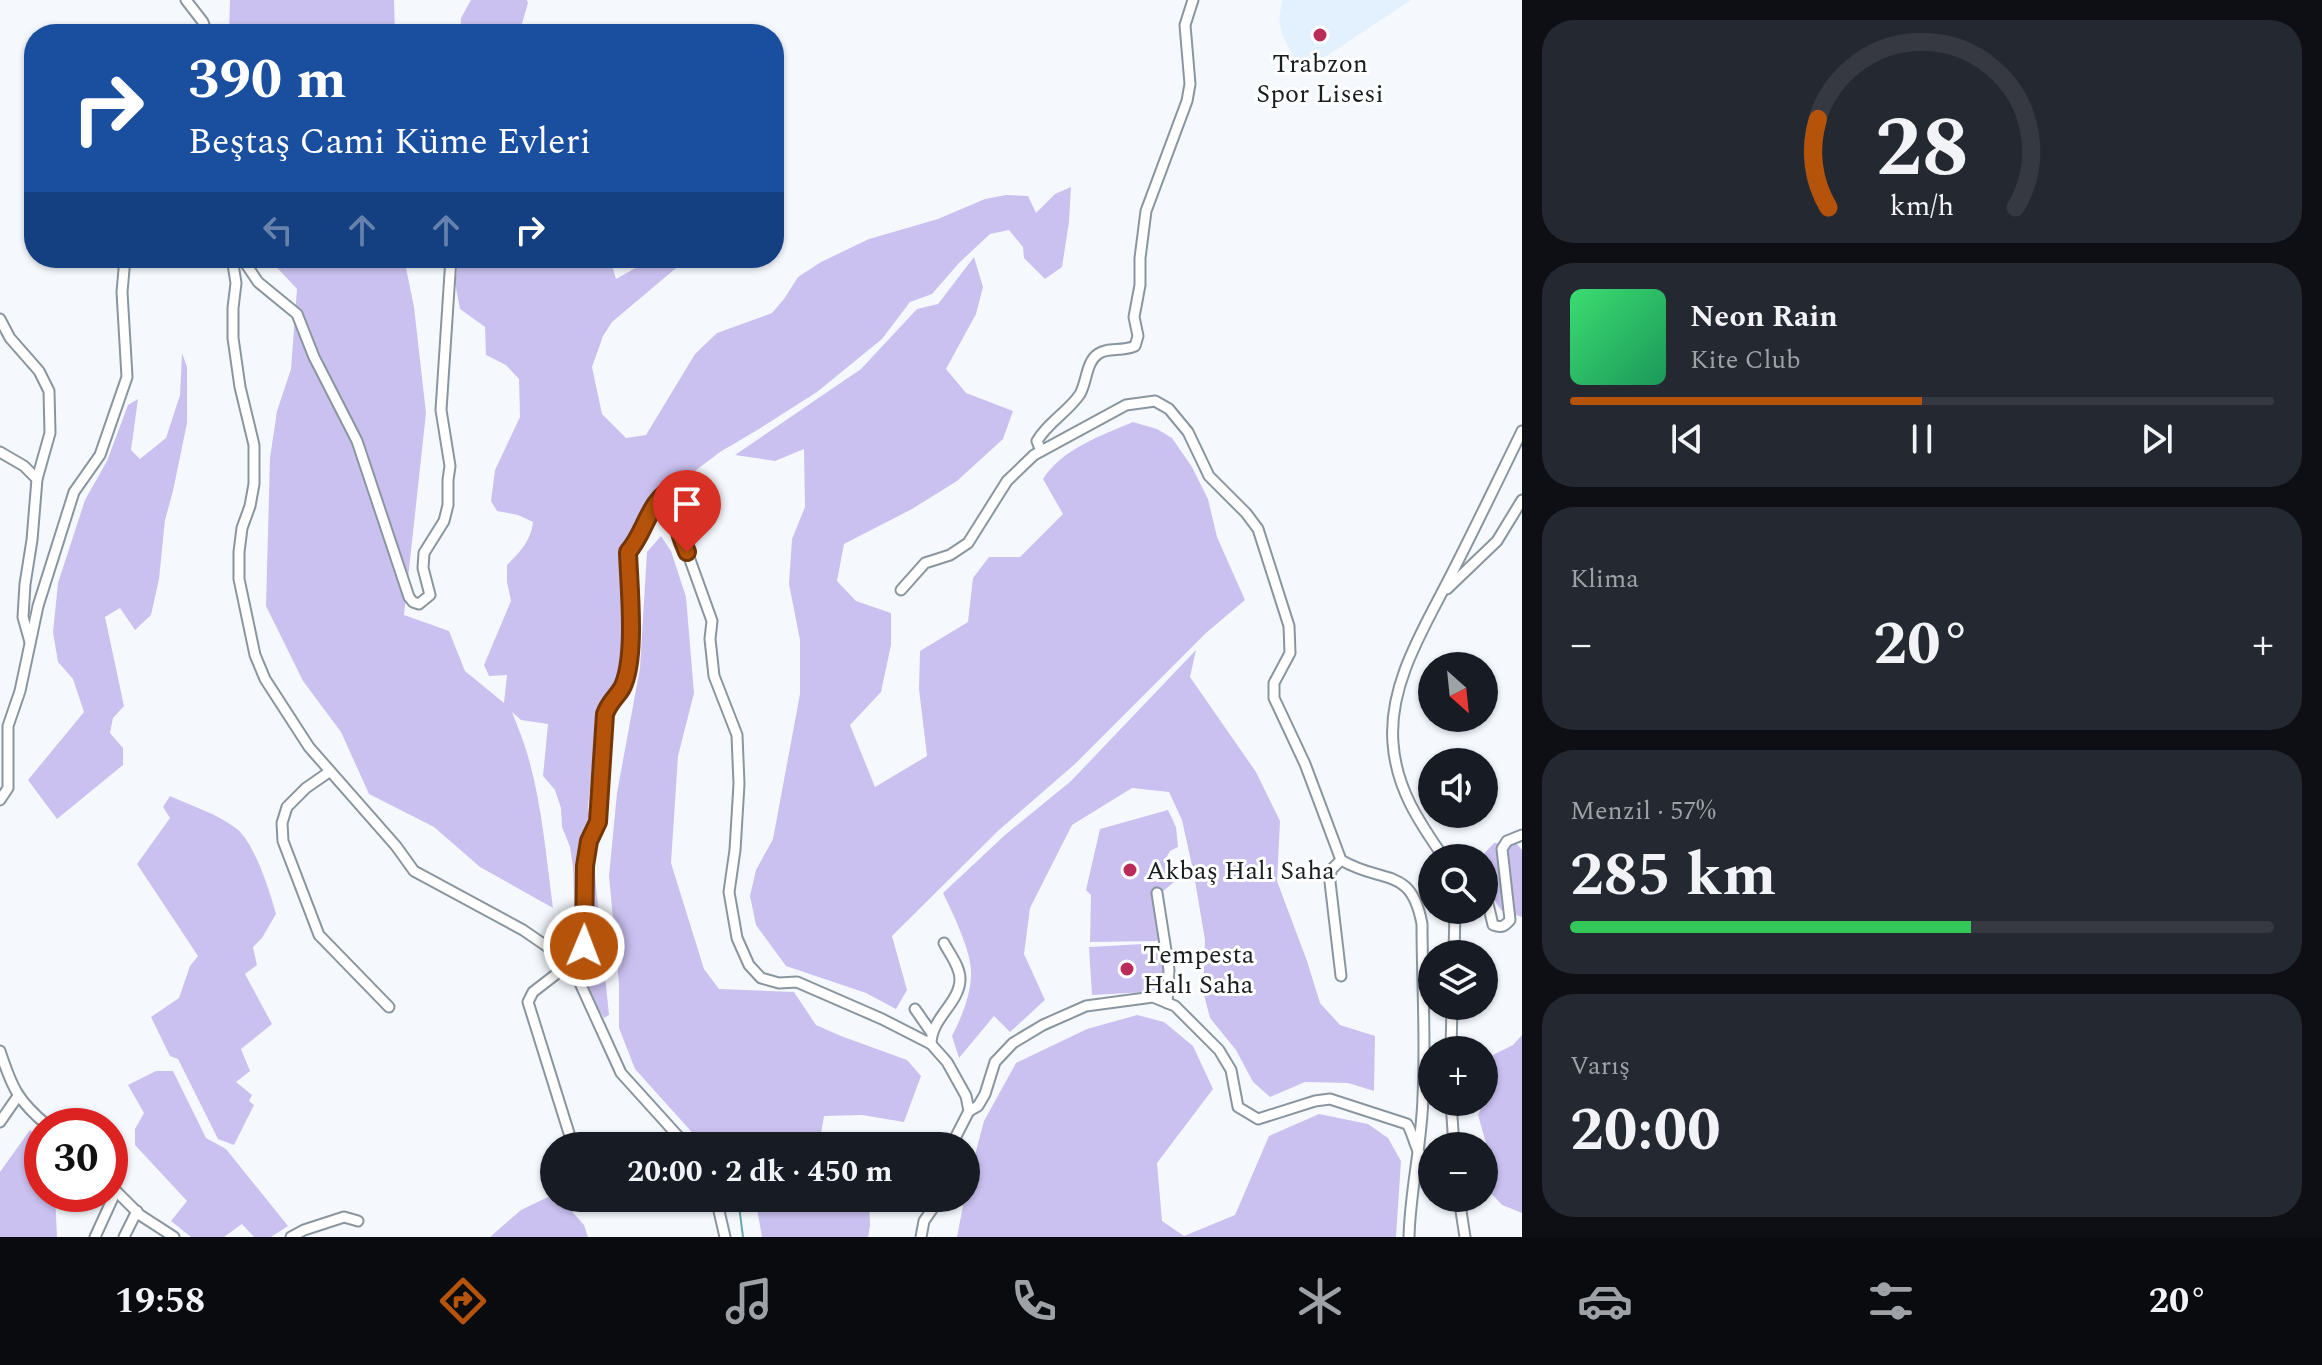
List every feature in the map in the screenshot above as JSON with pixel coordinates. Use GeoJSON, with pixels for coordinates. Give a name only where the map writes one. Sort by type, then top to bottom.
{"type":"FeatureCollection","features":[{"type":"Feature","properties":{"kind":"street"},"geometry":{"type":"LineString","coordinates":[[186,0],[204,24]]}},
{"type":"Feature","properties":{"kind":"street"},"geometry":{"type":"LineString","coordinates":[[1041,451],[1037,441],[1044,429],[1080,394],[1091,361],[1099,352],[1124,351],[1135,346],[1138,336],[1134,317],[1146,211],[1187,101],[1190,84],[1185,25],[1193,0]]}},
{"type":"Feature","properties":{"kind":"street"},"geometry":{"type":"LineString","coordinates":[[0,800],[8,788],[8,726],[20,691],[38,606],[74,492],[100,455],[127,377],[122,292],[124,268]]}},
{"type":"Feature","properties":{"kind":"street"},"geometry":{"type":"LineString","coordinates":[[234,268],[236,283],[233,338],[240,387],[254,445],[254,484],[242,528],[239,579],[255,655],[265,679],[309,747],[396,846],[414,871],[523,930],[571,967],[621,1073],[674,1132]]}},
{"type":"Feature","properties":{"kind":"street"},"geometry":{"type":"LineString","coordinates":[[249,268],[258,282],[297,314],[314,357],[357,441],[409,597],[419,604],[430,595],[423,568],[424,553],[444,521],[448,505],[450,466],[441,410],[450,268]]}},
{"type":"Feature","properties":{"kind":"street"},"geometry":{"type":"LineString","coordinates":[[0,319],[10,338],[39,371],[49,391],[50,433],[37,479],[23,617],[30,642]]}},
{"type":"Feature","properties":{"kind":"street"},"geometry":{"type":"LineString","coordinates":[[901,590],[925,563],[950,555],[968,543],[1007,481],[1041,451],[1126,405],[1155,401],[1169,409],[1188,432],[1209,476],[1258,529],[1289,626],[1290,653],[1274,683],[1274,698],[1305,764],[1341,860],[1352,867],[1397,881],[1409,888],[1418,903],[1422,924],[1420,1132]]}},
{"type":"Feature","properties":{"kind":"street"},"geometry":{"type":"LineString","coordinates":[[1435,844],[1411,807],[1400,782],[1392,740],[1397,694],[1421,636],[1522,431]]}},
{"type":"Feature","properties":{"kind":"street"},"geometry":{"type":"LineString","coordinates":[[0,452],[24,466],[37,479]]}},
{"type":"Feature","properties":{"kind":"street"},"geometry":{"type":"LineString","coordinates":[[568,1132],[528,1002],[533,992],[571,967],[579,966],[584,946],[585,866],[589,841],[598,822],[605,714],[609,702],[621,688],[627,670],[631,608],[628,552],[638,541],[653,507],[675,487],[682,495],[680,532],[712,621],[710,639],[714,676],[737,735],[739,784],[729,892],[737,938],[749,965],[761,978],[779,983],[797,982],[931,1044],[947,1062],[966,1096],[969,1111]]}},
{"type":"Feature","properties":{"kind":"street"},"geometry":{"type":"LineString","coordinates":[[1442,594],[1497,541],[1522,500]]}},
{"type":"Feature","properties":{"kind":"street"},"geometry":{"type":"LineString","coordinates":[[329,772],[306,788],[287,807],[282,823],[283,841],[319,935],[389,1007]]}},
{"type":"Feature","properties":{"kind":"street"},"geometry":{"type":"LineString","coordinates":[[1493,924],[1506,926],[1510,920],[1502,849],[1507,841],[1522,835]]}},
{"type":"Feature","properties":{"kind":"street"},"geometry":{"type":"LineString","coordinates":[[1341,860],[1331,870],[1330,882],[1341,976]]}},
{"type":"Feature","properties":{"kind":"street"},"geometry":{"type":"LineString","coordinates":[[1157,893],[1169,970],[1167,1003]]}},
{"type":"Feature","properties":{"kind":"street"},"geometry":{"type":"LineString","coordinates":[[931,1044],[931,1032],[957,992],[960,979],[944,943]]}},
{"type":"Feature","properties":{"kind":"street"},"geometry":{"type":"LineString","coordinates":[[958,1132],[969,1111],[978,1106],[985,1094],[995,1062],[1013,1043],[1043,1025],[1086,1006],[1153,997],[1175,1006],[1219,1050],[1231,1070],[1238,1107],[1246,1113],[1258,1119],[1330,1099],[1407,1124],[1418,1150]]}},
{"type":"Feature","properties":{"kind":"street"},"geometry":{"type":"LineString","coordinates":[[915,1009],[931,1032]]}},
{"type":"Feature","properties":{"kind":"street"},"geometry":{"type":"LineString","coordinates":[[0,1051],[12,1088],[27,1108]]}},
{"type":"Feature","properties":{"kind":"street"},"geometry":{"type":"LineString","coordinates":[[0,1122],[18,1096]]}},
{"type":"Feature","properties":{"kind":"street"},"geometry":{"type":"LineString","coordinates":[[1409,1237],[1409,1212],[1418,1159]]}},
{"type":"Feature","properties":{"kind":"street"},"geometry":{"type":"LineString","coordinates":[[128,1202],[174,1237]]}},
{"type":"Feature","properties":{"kind":"street"},"geometry":{"type":"LineString","coordinates":[[124,1237],[137,1211]]}},
{"type":"Feature","properties":{"kind":"street"},"geometry":{"type":"LineString","coordinates":[[95,1237],[104,1212]]}},
{"type":"Feature","properties":{"kind":"street"},"geometry":{"type":"LineString","coordinates":[[719,1212],[725,1237]]}},
{"type":"Feature","properties":{"kind":"street"},"geometry":{"type":"LineString","coordinates":[[921,1237],[924,1221],[930,1212]]}},
{"type":"Feature","properties":{"kind":"street"},"geometry":{"type":"LineString","coordinates":[[1461,1212],[1465,1237]]}},
{"type":"Feature","properties":{"kind":"street"},"geometry":{"type":"LineString","coordinates":[[291,1237],[344,1217],[358,1221]]}},
{"type":"Feature","properties":{"kind":"shaded area"},"geometry":{"type":"Polygon","coordinates":[[[230,0],[394,0],[395,24],[229,24],[230,0]]]}},
{"type":"Feature","properties":{"kind":"shaded area"},"geometry":{"type":"Polygon","coordinates":[[[471,0],[527,0],[528,3],[522,24],[461,24],[471,0]]]}},
{"type":"Feature","properties":{"kind":"shaded area","name":"Trabzon Spor Lisesi"},"geometry":{"type":"Polygon","coordinates":[[[1282,0],[1411,0],[1301,73],[1282,34],[1279,19],[1282,0]]]}},
{"type":"Feature","properties":{"kind":"shaded area"},"geometry":{"type":"Polygon","coordinates":[[[1071,187],[1062,267],[1045,279],[1024,258],[1023,247],[1009,230],[990,234],[932,294],[910,302],[882,339],[817,392],[666,488],[644,511],[631,541],[623,551],[624,636],[617,682],[600,705],[588,807],[609,1015],[604,1018],[589,994],[575,932],[573,867],[570,847],[562,827],[561,808],[555,790],[543,776],[548,724],[521,720],[512,712],[536,791],[553,908],[480,867],[434,827],[369,794],[341,732],[303,681],[266,606],[270,458],[277,411],[291,369],[297,289],[277,268],[406,268],[414,307],[426,413],[404,615],[449,631],[465,671],[504,703],[507,675],[489,676],[484,665],[511,601],[507,565],[527,541],[533,522],[497,511],[491,501],[495,470],[520,417],[519,379],[506,365],[486,355],[485,327],[460,309],[455,283],[457,268],[613,268],[616,279],[635,268],[676,268],[612,322],[603,336],[592,367],[602,414],[626,438],[646,435],[695,354],[717,333],[772,313],[798,277],[821,262],[869,239],[938,219],[985,199],[1006,195],[1028,196],[1036,213],[1055,194],[1071,187]]]}},
{"type":"Feature","properties":{"kind":"shaded area"},"geometry":{"type":"Polygon","coordinates":[[[974,257],[983,287],[976,314],[946,369],[966,393],[1013,411],[1003,439],[957,481],[912,509],[844,544],[837,581],[856,601],[891,613],[891,645],[881,692],[850,725],[875,787],[927,756],[919,689],[920,651],[968,622],[973,578],[989,557],[1020,557],[1063,514],[1043,479],[1061,459],[1096,438],[1133,422],[1157,429],[1172,438],[1192,467],[1208,499],[1217,537],[1245,600],[1206,633],[1075,764],[999,830],[892,936],[907,990],[896,1009],[866,993],[786,966],[756,925],[750,896],[756,870],[773,839],[800,694],[800,640],[789,584],[792,539],[805,507],[804,449],[775,461],[735,455],[861,369],[917,309],[938,304],[974,257]]]}},
{"type":"Feature","properties":{"kind":"shaded area"},"geometry":{"type":"Polygon","coordinates":[[[182,353],[187,367],[187,423],[165,520],[159,579],[151,615],[135,630],[120,608],[105,617],[124,706],[113,718],[110,733],[123,748],[123,765],[57,819],[28,780],[84,712],[73,679],[58,662],[53,632],[58,583],[85,500],[107,461],[128,405],[138,399],[131,450],[140,459],[166,438],[180,395],[182,353]]]}},
{"type":"Feature","properties":{"kind":"shaded area"},"geometry":{"type":"Polygon","coordinates":[[[661,536],[671,551],[686,597],[694,693],[678,756],[671,863],[704,969],[719,989],[794,992],[816,1025],[907,1060],[921,1076],[904,1122],[862,1115],[824,1116],[821,1132],[692,1132],[635,1069],[619,1028],[619,984],[609,876],[617,793],[640,668],[647,552],[661,536]]]}},
{"type":"Feature","properties":{"kind":"shaded area"},"geometry":{"type":"Polygon","coordinates":[[[1196,650],[1190,677],[1256,772],[1280,821],[1277,881],[1320,1003],[1340,1025],[1375,1036],[1374,1091],[1348,1083],[1305,1082],[1270,1097],[1253,1082],[1236,1050],[1210,1018],[1203,991],[1205,940],[1182,820],[1169,792],[1132,788],[1072,825],[1030,908],[1024,954],[1045,1000],[1010,1032],[994,1016],[959,1058],[952,1036],[967,1000],[971,967],[962,934],[943,893],[1005,835],[1071,781],[1196,650]]]}},
{"type":"Feature","properties":{"kind":"shaded area"},"geometry":{"type":"Polygon","coordinates":[[[170,796],[222,819],[244,836],[261,869],[276,914],[253,947],[257,965],[245,974],[272,1024],[241,1049],[250,1071],[236,1082],[252,1095],[249,1101],[254,1105],[234,1145],[218,1139],[178,1059],[170,1056],[151,1017],[179,998],[190,966],[198,956],[137,864],[170,818],[163,807],[170,796]]]}},
{"type":"Feature","properties":{"kind":"shaded area","name":"Akbaş Halı Saha"},"geometry":{"type":"Polygon","coordinates":[[[1168,810],[1176,827],[1178,847],[1170,851],[1166,858],[1174,882],[1156,897],[1160,941],[1090,942],[1091,895],[1086,890],[1100,829],[1168,810]]]}},
{"type":"Feature","properties":{"kind":"shaded area"},"geometry":{"type":"Polygon","coordinates":[[[1494,843],[1517,844],[1522,850],[1522,917],[1501,910],[1498,906],[1498,844],[1494,843]]]}},
{"type":"Feature","properties":{"kind":"shaded area","name":"Tempesta Halı Saha"},"geometry":{"type":"Polygon","coordinates":[[[1162,943],[1164,991],[1092,995],[1089,947],[1162,943]]]}},
{"type":"Feature","properties":{"kind":"shaded area"},"geometry":{"type":"Polygon","coordinates":[[[1137,1015],[1164,1022],[1193,1046],[1213,1089],[1157,1163],[1162,1221],[1184,1236],[1235,1215],[1269,1136],[1319,1114],[1368,1124],[1388,1138],[1401,1161],[1396,1237],[957,1237],[962,1212],[980,1212],[980,1136],[984,1121],[1016,1063],[1087,1029],[1137,1015]]]}},
{"type":"Feature","properties":{"kind":"shaded area"},"geometry":{"type":"Polygon","coordinates":[[[1522,1035],[1522,1213],[1498,1201],[1498,1132],[1483,1132],[1478,1116],[1498,1116],[1498,1052],[1513,1045],[1522,1035]]]}},
{"type":"Feature","properties":{"kind":"shaded area"},"geometry":{"type":"Polygon","coordinates":[[[156,1071],[173,1071],[206,1138],[226,1149],[288,1226],[271,1237],[254,1237],[242,1224],[224,1237],[191,1237],[171,1221],[187,1201],[135,1145],[135,1129],[144,1113],[128,1085],[156,1071]]]}},
{"type":"Feature","properties":{"kind":"shaded area"},"geometry":{"type":"Polygon","coordinates":[[[24,1138],[24,1212],[56,1212],[57,1237],[0,1237],[0,1172],[24,1138]]]}},
{"type":"Feature","properties":{"kind":"shaded area"},"geometry":{"type":"Polygon","coordinates":[[[540,1201],[540,1212],[572,1212],[584,1225],[588,1237],[490,1237],[521,1210],[540,1201]]]}},
{"type":"Feature","properties":{"kind":"shaded area"},"geometry":{"type":"Polygon","coordinates":[[[758,1212],[870,1212],[868,1237],[762,1237],[758,1212]]]}},
{"type":"Feature","properties":{"kind":"waterway"},"geometry":{"type":"LineString","coordinates":[[740,1212],[743,1237]]}},
{"type":"Feature","properties":{"kind":"place","name":"Trabzon Spor Lisesi"},"geometry":{"type":"Point","coordinates":[1320,35]}},
{"type":"Feature","properties":{"kind":"place","name":"Akbaş Halı Saha"},"geometry":{"type":"Point","coordinates":[1130,870]}},
{"type":"Feature","properties":{"kind":"place","name":"Tempesta Halı Saha"},"geometry":{"type":"Point","coordinates":[1127,969]}},
{"type":"Feature","properties":{"kind":"route"},"geometry":{"type":"LineString","coordinates":[[584,946],[585,866],[589,841],[598,822],[605,714],[609,702],[621,688],[627,670],[631,608],[628,552],[638,541],[653,507],[675,487],[682,495],[680,532],[687,552]]}}]}
